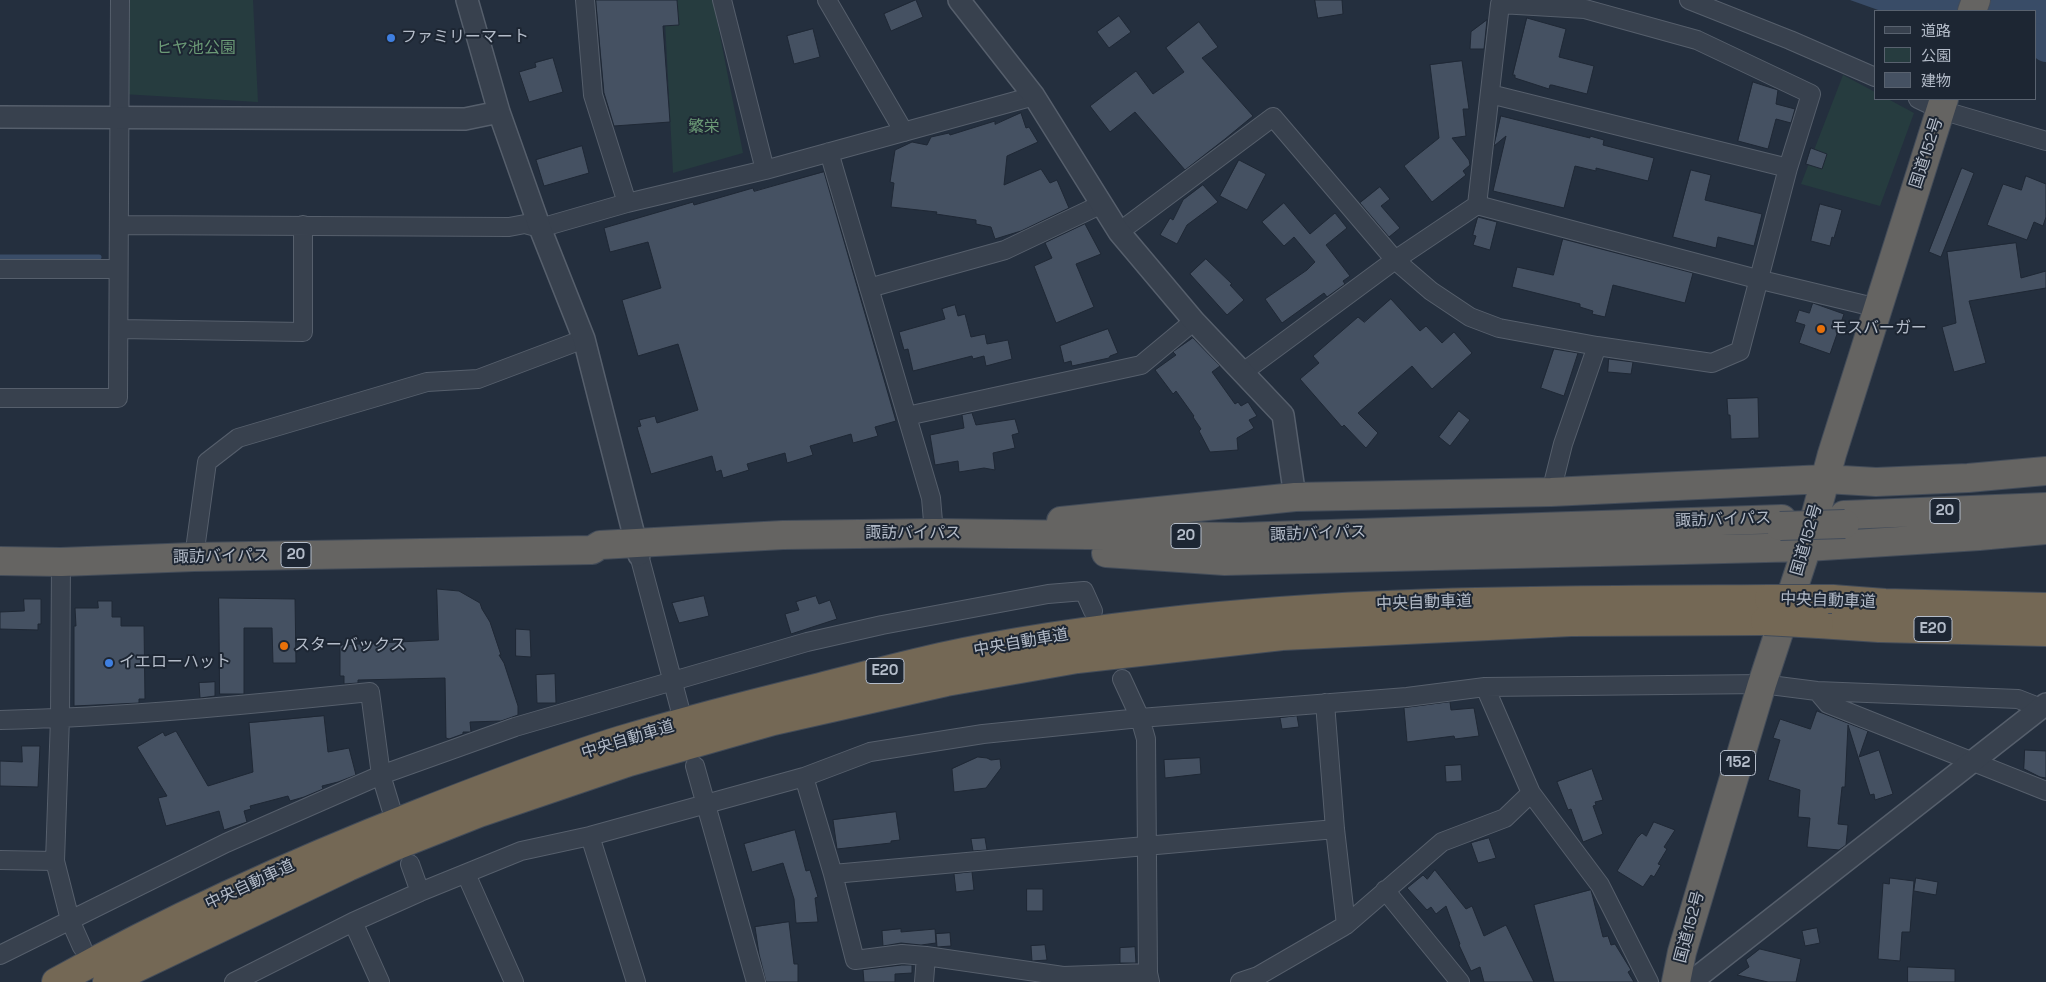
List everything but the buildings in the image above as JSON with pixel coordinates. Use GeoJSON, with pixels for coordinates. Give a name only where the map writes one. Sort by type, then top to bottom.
{"type":"FeatureCollection","features":[{"type":"Feature","properties":{"kind":"highway","name":"国道152号"},"geometry":{"type":"LineString","coordinates":[[1676,982],[1682,952],[1762,684],[1807,547],[1825,479],[1878,308],[1937,102]]}},
{"type":"Feature","properties":{"kind":"highway","name":"20"},"geometry":{"type":"LineString","coordinates":[[944,533],[956,528],[1084,518],[1295,497],[1551,492],[1825,479],[1876,482],[1968,478],[2046,471]]}},
{"type":"Feature","properties":{"kind":"highway","name":"諏訪バイパス"},"geometry":{"type":"LineString","coordinates":[[1845,520],[2046,507]]}},
{"type":"Feature","properties":{"kind":"highway","name":"諏訪バイパス"},"geometry":{"type":"LineString","coordinates":[[0,561],[61,562],[194,557],[592,550],[599,554],[783,535],[944,533],[1240,537],[1845,520],[1994,520],[2046,516]]}},
{"type":"Feature","properties":{"kind":"highway","name":"諏訪バイパス"},"geometry":{"type":"LineString","coordinates":[[637,549],[685,551],[1005,544],[1239,544],[1781,522]]}},
{"type":"Feature","properties":{"kind":"highway","name":"20"},"geometry":{"type":"LineString","coordinates":[[1005,544],[1014,548],[1225,562],[1807,547],[2046,530]]}},
{"type":"Feature","properties":{"kind":"highway","name":"中央自動車道"},"geometry":{"type":"LineString","coordinates":[[107,982],[348,867],[393,847],[479,814],[629,762],[773,721],[946,682],[1067,661],[1282,636],[1767,610],[1832,599],[1884,603],[2046,607]]}},
{"type":"Feature","properties":{"kind":"highway","name":"中央自動車道"},"geometry":{"type":"LineString","coordinates":[[56,982],[106,954],[222,897],[327,850],[478,790],[620,740],[762,701],[944,657],[1073,634],[1188,619],[1385,604],[1545,600],[1767,610],[1820,624],[1878,628],[2046,632]]}},
{"type":"Feature","properties":{"kind":"highway"},"geometry":{"type":"LineString","coordinates":[[141,982],[348,867]]}},
{"type":"Feature","properties":{"kind":"street"},"geometry":{"type":"LineString","coordinates":[[0,398],[118,398],[120,0]]}},
{"type":"Feature","properties":{"kind":"street"},"geometry":{"type":"LineString","coordinates":[[467,0],[500,112],[540,228],[584,340],[680,709]]}},
{"type":"Feature","properties":{"kind":"street"},"geometry":{"type":"LineString","coordinates":[[584,0],[593,95],[627,203]]}},
{"type":"Feature","properties":{"kind":"street"},"geometry":{"type":"LineString","coordinates":[[722,0],[766,170]]}},
{"type":"Feature","properties":{"kind":"street"},"geometry":{"type":"LineString","coordinates":[[827,0],[904,132]]}},
{"type":"Feature","properties":{"kind":"street"},"geometry":{"type":"LineString","coordinates":[[959,0],[1034,96],[1119,232],[1194,322],[1283,415],[1295,497]]}},
{"type":"Feature","properties":{"kind":"street"},"geometry":{"type":"LineString","coordinates":[[1689,0],[1874,77]]}},
{"type":"Feature","properties":{"kind":"street"},"geometry":{"type":"LineString","coordinates":[[1119,232],[1273,117],[1395,260],[1431,291],[1470,317],[1500,328],[1597,346],[1712,363],[1740,351],[1788,168],[1811,94],[1697,40],[1585,9],[1500,4],[1477,205]]}},
{"type":"Feature","properties":{"kind":"street"},"geometry":{"type":"LineString","coordinates":[[1490,94],[1788,168]]}},
{"type":"Feature","properties":{"kind":"street"},"geometry":{"type":"LineString","coordinates":[[120,225],[509,227],[526,224],[540,228],[627,203],[766,170],[1034,96]]}},
{"type":"Feature","properties":{"kind":"street"},"geometry":{"type":"LineString","coordinates":[[1937,102],[2046,141]]}},
{"type":"Feature","properties":{"kind":"street"},"geometry":{"type":"LineString","coordinates":[[0,117],[465,119],[500,112]]}},
{"type":"Feature","properties":{"kind":"street"},"geometry":{"type":"LineString","coordinates":[[829,152],[931,498],[944,533]]}},
{"type":"Feature","properties":{"kind":"street"},"geometry":{"type":"LineString","coordinates":[[869,288],[1005,250],[1102,204]]}},
{"type":"Feature","properties":{"kind":"street"},"geometry":{"type":"LineString","coordinates":[[1242,373],[1395,260],[1477,205],[1758,279],[1878,308]]}},
{"type":"Feature","properties":{"kind":"street"},"geometry":{"type":"LineString","coordinates":[[119,329],[303,332],[303,225]]}},
{"type":"Feature","properties":{"kind":"street"},"geometry":{"type":"LineString","coordinates":[[0,270],[118,269]]}},
{"type":"Feature","properties":{"kind":"street"},"geometry":{"type":"LineString","coordinates":[[907,416],[1141,364],[1194,322]]}},
{"type":"Feature","properties":{"kind":"street"},"geometry":{"type":"LineString","coordinates":[[194,557],[207,462],[238,438],[426,382],[478,379],[584,340]]}},
{"type":"Feature","properties":{"kind":"street"},"geometry":{"type":"LineString","coordinates":[[1551,492],[1563,444],[1597,346]]}},
{"type":"Feature","properties":{"kind":"street"},"geometry":{"type":"LineString","coordinates":[[61,562],[60,718],[55,861],[70,920],[82,947]]}},
{"type":"Feature","properties":{"kind":"street"},"geometry":{"type":"LineString","coordinates":[[0,955],[226,843],[381,775],[514,727],[807,642],[882,625],[1048,594],[1084,591],[1093,611]]}},
{"type":"Feature","properties":{"kind":"street"},"geometry":{"type":"LineString","coordinates":[[804,777],[833,874],[855,960],[902,954],[1063,976],[1149,978],[1146,739],[1140,718],[1122,679]]}},
{"type":"Feature","properties":{"kind":"street"},"geometry":{"type":"LineString","coordinates":[[242,980],[353,922],[420,892],[521,852],[590,836],[804,777],[870,752],[983,734],[1140,718],[1407,697],[1484,688],[1762,684],[1817,691],[2018,699],[2044,706]]}},
{"type":"Feature","properties":{"kind":"street"},"geometry":{"type":"LineString","coordinates":[[1484,688],[1531,792],[1600,885],[1649,982]]}},
{"type":"Feature","properties":{"kind":"street"},"geometry":{"type":"LineString","coordinates":[[1817,691],[1828,704],[2046,791]]}},
{"type":"Feature","properties":{"kind":"street"},"geometry":{"type":"LineString","coordinates":[[0,720],[202,709],[370,692],[381,775],[391,808]]}},
{"type":"Feature","properties":{"kind":"street"},"geometry":{"type":"LineString","coordinates":[[1325,703],[1335,829],[1346,925]]}},
{"type":"Feature","properties":{"kind":"street"},"geometry":{"type":"LineString","coordinates":[[1691,982],[2044,706]]}},
{"type":"Feature","properties":{"kind":"street"},"geometry":{"type":"LineString","coordinates":[[695,766],[756,982]]}},
{"type":"Feature","properties":{"kind":"street"},"geometry":{"type":"LineString","coordinates":[[1240,982],[1258,976],[1346,925],[1442,842],[1505,818],[1531,792]]}},
{"type":"Feature","properties":{"kind":"street"},"geometry":{"type":"LineString","coordinates":[[833,874],[1335,829]]}},
{"type":"Feature","properties":{"kind":"street"},"geometry":{"type":"LineString","coordinates":[[590,836],[636,982]]}},
{"type":"Feature","properties":{"kind":"street"},"geometry":{"type":"LineString","coordinates":[[0,860],[55,861]]}},
{"type":"Feature","properties":{"kind":"street"},"geometry":{"type":"LineString","coordinates":[[410,864],[420,892]]}},
{"type":"Feature","properties":{"kind":"street"},"geometry":{"type":"LineString","coordinates":[[466,874],[514,982]]}},
{"type":"Feature","properties":{"kind":"street"},"geometry":{"type":"LineString","coordinates":[[1385,890],[1460,982]]}},
{"type":"Feature","properties":{"kind":"street"},"geometry":{"type":"LineString","coordinates":[[353,922],[380,982]]}},
{"type":"Feature","properties":{"kind":"street"},"geometry":{"type":"LineString","coordinates":[[924,982],[926,956]]}},
{"type":"Feature","properties":{"kind":"green space","name":"ヒヤ池公園"},"geometry":{"type":"Polygon","coordinates":[[[124,0],[253,0],[258,102],[122,94],[124,0]]]}},
{"type":"Feature","properties":{"kind":"green space","name":"繁栄"},"geometry":{"type":"Polygon","coordinates":[[[676,0],[713,0],[743,153],[673,173],[664,3],[676,0]]]}},
{"type":"Feature","properties":{"kind":"green space"},"geometry":{"type":"Polygon","coordinates":[[[1843,75],[1874,91],[1874,100],[1890,100],[1914,113],[1880,206],[1801,184],[1843,75]]]}},
{"type":"Feature","properties":{"kind":"water"},"geometry":{"type":"Polygon","coordinates":[[[1850,0],[2046,0],[2046,41],[2036,42],[2036,10],[1878,10],[1850,0]]]}},
{"type":"Feature","properties":{"kind":"waterway"},"geometry":{"type":"LineString","coordinates":[[2036,39],[2046,47]]}},
{"type":"Feature","properties":{"kind":"waterway"},"geometry":{"type":"LineString","coordinates":[[0,257],[99,257]]}},
{"type":"Feature","properties":{"kind":"place","name":"ファミリーマート"},"geometry":{"type":"Point","coordinates":[391,38]}},
{"type":"Feature","properties":{"kind":"place","name":"モスバーガー"},"geometry":{"type":"Point","coordinates":[1821,329]}},
{"type":"Feature","properties":{"kind":"place","name":"スターバックス"},"geometry":{"type":"Point","coordinates":[284,646]}},
{"type":"Feature","properties":{"kind":"place","name":"イエローハット"},"geometry":{"type":"Point","coordinates":[109,663]}}]}
